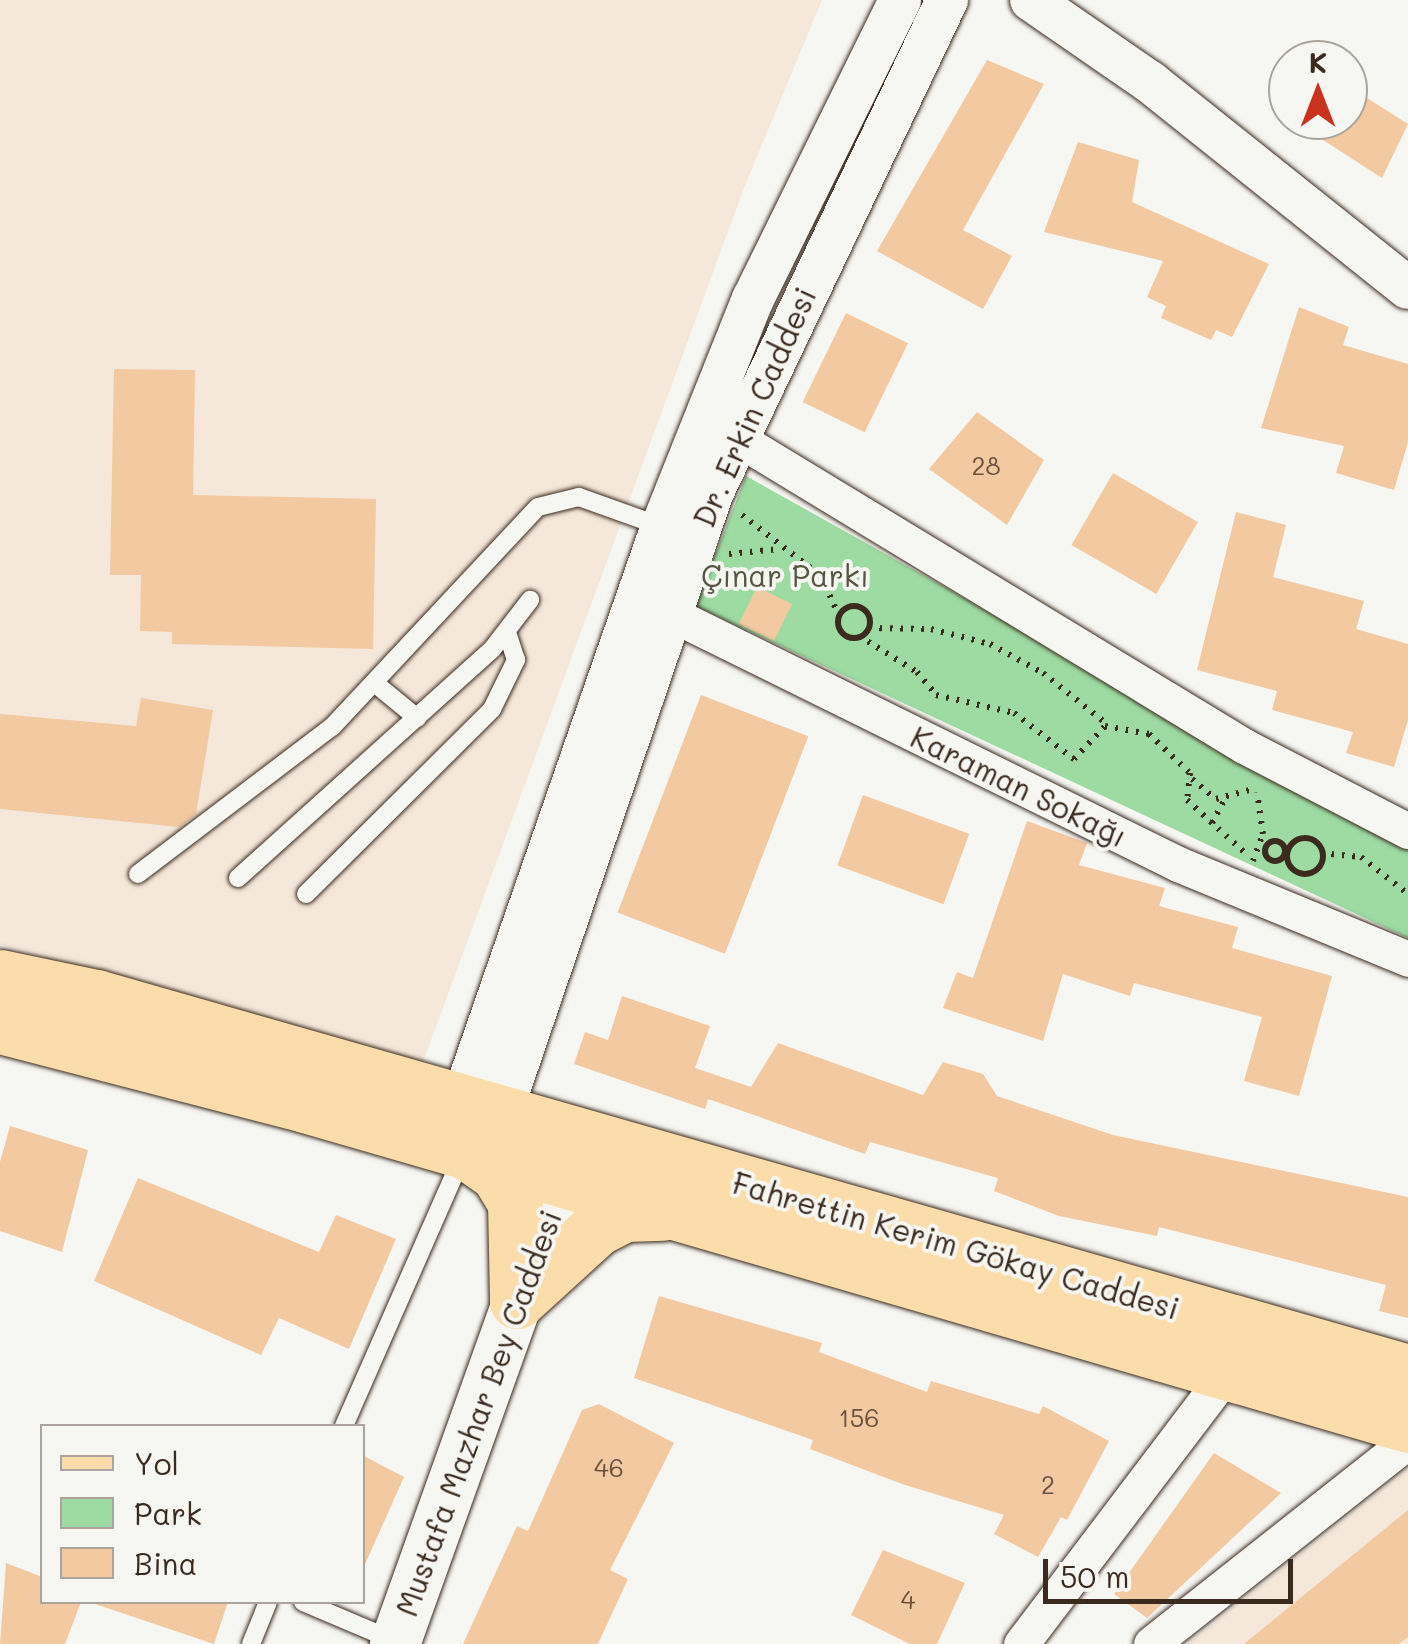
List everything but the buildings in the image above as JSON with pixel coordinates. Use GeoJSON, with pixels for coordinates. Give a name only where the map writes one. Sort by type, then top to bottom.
{"type":"FeatureCollection","features":[{"type":"Feature","properties":{"kind":"main road","name":"Fahrettin Kerim Gökay Caddesi"},"geometry":{"type":"LineString","coordinates":[[2,1021],[469,1128],[1408,1372]]}},
{"type":"Feature","properties":{"kind":"main road","name":"Fahrettin Kerim Gökay Caddesi"},"geometry":{"type":"LineString","coordinates":[[469,1128],[560,1182],[1408,1425]]}},
{"type":"Feature","properties":{"kind":"main road"},"geometry":{"type":"LineString","coordinates":[[469,1128],[515,1202],[517,1301]]}},
{"type":"Feature","properties":{"kind":"main road","name":"Mustafa Mazhar Bey Caddesi"},"geometry":{"type":"LineString","coordinates":[[395,1643],[560,1182]]}},
{"type":"Feature","properties":{"kind":"main road"},"geometry":{"type":"LineString","coordinates":[[517,1301],[604,1223],[668,1214]]}},
{"type":"Feature","properties":{"kind":"street","name":"Dr. Erkin Caddesi"},"geometry":{"type":"LineString","coordinates":[[469,1128],[655,606],[753,299],[900,0]]}},
{"type":"Feature","properties":{"kind":"street","name":"Dr. Erkin Caddesi"},"geometry":{"type":"LineString","coordinates":[[679,533],[712,494],[736,436],[947,0]]}},
{"type":"Feature","properties":{"kind":"street"},"geometry":{"type":"LineString","coordinates":[[1031,0],[1077,19],[1408,288]]}},
{"type":"Feature","properties":{"kind":"street"},"geometry":{"type":"LineString","coordinates":[[736,436],[1264,773],[1408,831]]}},
{"type":"Feature","properties":{"kind":"street","name":"Karaman Sokağı"},"geometry":{"type":"LineString","coordinates":[[655,606],[1246,874],[1408,959]]}},
{"type":"Feature","properties":{"kind":"street"},"geometry":{"type":"LineString","coordinates":[[1021,1644],[1227,1372]]}},
{"type":"Feature","properties":{"kind":"street"},"geometry":{"type":"LineString","coordinates":[[1151,1644],[1408,1441]]}},
{"type":"Feature","properties":{"kind":"lane"},"geometry":{"type":"LineString","coordinates":[[138,874],[377,685],[546,502],[579,497],[679,533]]}},
{"type":"Feature","properties":{"kind":"lane"},"geometry":{"type":"LineString","coordinates":[[238,878],[417,718],[507,632],[530,600]]}},
{"type":"Feature","properties":{"kind":"lane"},"geometry":{"type":"LineString","coordinates":[[306,894],[492,709],[516,660],[507,632]]}},
{"type":"Feature","properties":{"kind":"lane"},"geometry":{"type":"LineString","coordinates":[[377,685],[417,718]]}},
{"type":"Feature","properties":{"kind":"lane"},"geometry":{"type":"LineString","coordinates":[[345,1424],[469,1128]]}},
{"type":"Feature","properties":{"kind":"lane"},"geometry":{"type":"LineString","coordinates":[[251,1644],[267,1604]]}},
{"type":"Feature","properties":{"kind":"lane"},"geometry":{"type":"LineString","coordinates":[[307,1604],[395,1643]]}},
{"type":"Feature","properties":{"kind":"path"},"geometry":{"type":"LineString","coordinates":[[712,494],[780,549],[822,576],[839,616],[841,632],[860,636],[917,672],[936,695],[1014,713],[1074,760],[1108,725]]}},
{"type":"Feature","properties":{"kind":"path"},"geometry":{"type":"LineString","coordinates":[[679,533],[726,554],[780,549]]}},
{"type":"Feature","properties":{"kind":"path"},"geometry":{"type":"LineString","coordinates":[[839,616],[859,607],[869,628]]}},
{"type":"Feature","properties":{"kind":"path"},"geometry":{"type":"LineString","coordinates":[[860,636],[869,628],[931,629],[990,644],[1042,673],[1108,725],[1149,734],[1190,773],[1204,794],[1224,800]]}},
{"type":"Feature","properties":{"kind":"path"},"geometry":{"type":"LineString","coordinates":[[1190,773],[1187,800],[1212,823],[1246,874],[1262,848],[1264,773]]}},
{"type":"Feature","properties":{"kind":"path"},"geometry":{"type":"LineString","coordinates":[[1212,823],[1224,800],[1264,773]]}},
{"type":"Feature","properties":{"kind":"path"},"geometry":{"type":"LineString","coordinates":[[1262,848],[1269,858],[1287,856],[1304,838],[1320,844],[1322,853]]}},
{"type":"Feature","properties":{"kind":"path"},"geometry":{"type":"LineString","coordinates":[[1262,848],[1274,842],[1287,856],[1291,869],[1304,875],[1322,853]]}},
{"type":"Feature","properties":{"kind":"path"},"geometry":{"type":"LineString","coordinates":[[1322,853],[1361,857],[1408,894]]}},
{"type":"Feature","properties":{"kind":"shaded area"},"geometry":{"type":"Polygon","coordinates":[[[0,0],[822,0],[744,188],[422,1065],[0,945],[0,0]]]}},
{"type":"Feature","properties":{"kind":"shaded area"},"geometry":{"type":"Polygon","coordinates":[[[1408,1468],[1408,1644],[1187,1644],[1408,1468]]]}},
{"type":"Feature","properties":{"kind":"green space","name":"Çınar Parkı"},"geometry":{"type":"Polygon","coordinates":[[[746,476],[1408,846],[1408,938],[695,606],[746,476]]]}}]}
